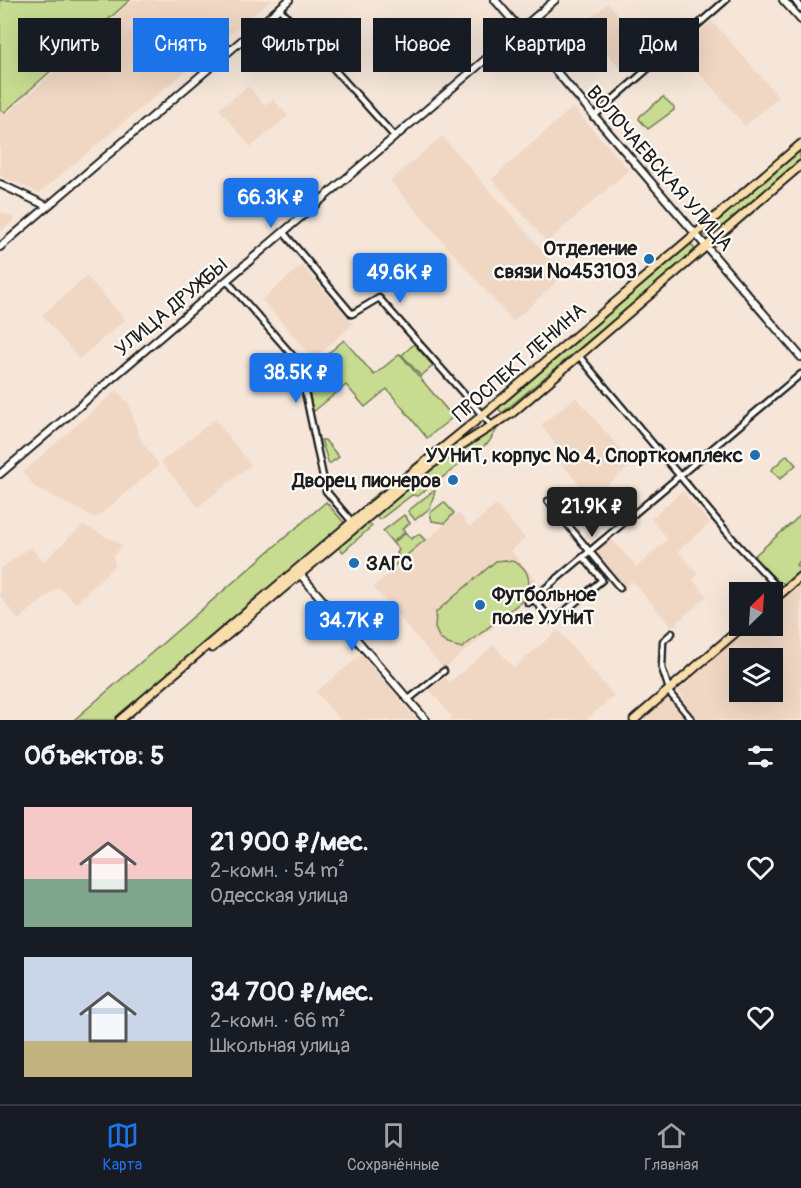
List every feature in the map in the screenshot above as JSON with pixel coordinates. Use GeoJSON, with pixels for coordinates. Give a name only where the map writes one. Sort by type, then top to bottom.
{"type":"FeatureCollection","features":[{"type":"Feature","properties":{"kind":"main road"},"geometry":{"type":"LineString","coordinates":[[0,247],[289,0]]}},
{"type":"Feature","properties":{"kind":"main road","name":"ВОЛОЧАЕВСКАЯ УЛИЦА"},"geometry":{"type":"LineString","coordinates":[[495,0],[510,18]]}},
{"type":"Feature","properties":{"kind":"main road","name":"УЛИЦА ДРУЖБЫ"},"geometry":{"type":"LineString","coordinates":[[534,18],[555,0]]}},
{"type":"Feature","properties":{"kind":"main road"},"geometry":{"type":"LineString","coordinates":[[783,0],[801,20]]}},
{"type":"Feature","properties":{"kind":"main road"},"geometry":{"type":"LineString","coordinates":[[795,0],[801,8]]}},
{"type":"Feature","properties":{"kind":"main road","name":"УЛИЦА ДРУЖБЫ"},"geometry":{"type":"LineString","coordinates":[[0,474],[483,62]]}},
{"type":"Feature","properties":{"kind":"main road","name":"ВОЛОЧАЕВСКАЯ УЛИЦА"},"geometry":{"type":"LineString","coordinates":[[555,72],[801,357]]}},
{"type":"Feature","properties":{"kind":"main road","name":"ПРОСПЕКТ ЛЕНИНА"},"geometry":{"type":"LineString","coordinates":[[127,720],[801,144]]}},
{"type":"Feature","properties":{"kind":"main road","name":"ПРОСПЕКТ ЛЕНИНА"},"geometry":{"type":"LineString","coordinates":[[354,524],[430,465],[492,426],[579,356],[801,165]]}},
{"type":"Feature","properties":{"kind":"main road"},"geometry":{"type":"LineString","coordinates":[[0,184],[47,206]]}},
{"type":"Feature","properties":{"kind":"main road"},"geometry":{"type":"LineString","coordinates":[[298,572],[426,720]]}},
{"type":"Feature","properties":{"kind":"main road","name":"ПРОСПЕКТ ЛЕНИНА"},"geometry":{"type":"LineString","coordinates":[[120,720],[298,572]]}},
{"type":"Feature","properties":{"kind":"main road"},"geometry":{"type":"LineString","coordinates":[[783,591],[801,576]]}},
{"type":"Feature","properties":{"kind":"main road"},"geometry":{"type":"LineString","coordinates":[[633,720],[731,636]]}},
{"type":"Feature","properties":{"kind":"street"},"geometry":{"type":"LineString","coordinates":[[593,117],[726,0]]}},
{"type":"Feature","properties":{"kind":"street"},"geometry":{"type":"LineString","coordinates":[[279,8],[395,137]]}},
{"type":"Feature","properties":{"kind":"street"},"geometry":{"type":"LineString","coordinates":[[284,233],[352,314],[379,298],[492,426]]}},
{"type":"Feature","properties":{"kind":"street"},"geometry":{"type":"LineString","coordinates":[[227,281],[299,363],[326,491],[354,524]]}},
{"type":"Feature","properties":{"kind":"street"},"geometry":{"type":"LineString","coordinates":[[579,356],[737,544],[773,582]]}},
{"type":"Feature","properties":{"kind":"street"},"geometry":{"type":"LineString","coordinates":[[528,603],[801,374]]}},
{"type":"Feature","properties":{"kind":"street"},"geometry":{"type":"LineString","coordinates":[[548,501],[620,588]]}},
{"type":"Feature","properties":{"kind":"street"},"geometry":{"type":"LineString","coordinates":[[533,599],[553,621],[602,580],[584,558]]}},
{"type":"Feature","properties":{"kind":"street"},"geometry":{"type":"LineString","coordinates":[[672,633],[663,640],[662,668],[668,690],[692,720]]}},
{"type":"Feature","properties":{"kind":"street"},"geometry":{"type":"LineString","coordinates":[[409,699],[444,671]]}},
{"type":"Feature","properties":{"kind":"shaded area"},"geometry":{"type":"Polygon","coordinates":[[[133,0],[271,0],[249,18],[241,18],[241,25],[229,35],[229,18],[133,18],[133,72],[184,72],[39,193],[0,176],[0,111],[7,114],[53,72],[121,72],[121,18],[113,18],[133,0]]]}},
{"type":"Feature","properties":{"kind":"shaded area"},"geometry":{"type":"Polygon","coordinates":[[[608,3],[621,18],[619,18],[619,67],[607,53],[607,18],[590,18],[608,3]]]}},
{"type":"Feature","properties":{"kind":"shaded area"},"geometry":{"type":"Polygon","coordinates":[[[712,21],[779,97],[745,126],[698,72],[699,32],[712,21]]]}},
{"type":"Feature","properties":{"kind":"shaded area"},"geometry":{"type":"Polygon","coordinates":[[[248,86],[264,105],[273,99],[288,116],[251,147],[219,109],[248,86]]]}},
{"type":"Feature","properties":{"kind":"shaded area"},"geometry":{"type":"Polygon","coordinates":[[[573,107],[629,170],[547,242],[492,179],[573,107]]]}},
{"type":"Feature","properties":{"kind":"shaded area"},"geometry":{"type":"Polygon","coordinates":[[[442,136],[564,275],[513,322],[390,181],[442,136]]]}},
{"type":"Feature","properties":{"kind":"shaded area"},"geometry":{"type":"Polygon","coordinates":[[[0,212],[16,218],[0,232],[0,212]]]}},
{"type":"Feature","properties":{"kind":"shaded area"},"geometry":{"type":"Polygon","coordinates":[[[302,265],[353,324],[314,359],[262,300],[302,265]]]}},
{"type":"Feature","properties":{"kind":"shaded area"},"geometry":{"type":"Polygon","coordinates":[[[87,276],[125,320],[79,359],[42,315],[87,276]]]}},
{"type":"Feature","properties":{"kind":"shaded area"},"geometry":{"type":"Polygon","coordinates":[[[117,390],[129,404],[140,439],[159,465],[96,518],[35,487],[23,472],[117,390]]]}},
{"type":"Feature","properties":{"kind":"shaded area"},"geometry":{"type":"Polygon","coordinates":[[[576,397],[633,464],[591,498],[561,463],[559,450],[541,425],[576,397]]]}},
{"type":"Feature","properties":{"kind":"shaded area"},"geometry":{"type":"Polygon","coordinates":[[[215,419],[251,465],[198,507],[161,462],[215,419]]]}},
{"type":"Feature","properties":{"kind":"shaded area"},"geometry":{"type":"Polygon","coordinates":[[[682,491],[710,523],[678,551],[698,574],[693,580],[707,596],[672,627],[632,581],[624,588],[594,554],[612,539],[637,567],[668,539],[651,519],[682,491]]]}},
{"type":"Feature","properties":{"kind":"shaded area"},"geometry":{"type":"Polygon","coordinates":[[[496,505],[525,538],[511,551],[541,586],[444,669],[373,587],[458,513],[470,527],[496,505]]]}},
{"type":"Feature","properties":{"kind":"shaded area"},"geometry":{"type":"Polygon","coordinates":[[[83,525],[123,545],[113,557],[115,565],[76,603],[59,587],[18,620],[0,596],[0,569],[30,547],[44,561],[83,525]]]}},
{"type":"Feature","properties":{"kind":"shaded area"},"geometry":{"type":"Polygon","coordinates":[[[801,579],[801,720],[694,720],[680,703],[684,699],[678,691],[739,636],[783,636],[783,596],[801,579]]]}},
{"type":"Feature","properties":{"kind":"shaded area"},"geometry":{"type":"Polygon","coordinates":[[[558,630],[614,696],[586,720],[449,720],[452,717],[430,690],[445,677],[450,682],[494,645],[514,668],[558,630]]]}},
{"type":"Feature","properties":{"kind":"shaded area"},"geometry":{"type":"Polygon","coordinates":[[[362,654],[417,720],[340,720],[316,692],[362,654]]]}},
{"type":"Feature","properties":{"kind":"shaded area"},"geometry":{"type":"Polygon","coordinates":[[[667,698],[686,720],[643,720],[667,698]]]}},
{"type":"Feature","properties":{"kind":"green space"},"geometry":{"type":"Polygon","coordinates":[[[0,0],[130,0],[110,18],[18,18],[18,72],[50,72],[5,112],[0,110],[0,0]]]}},
{"type":"Feature","properties":{"kind":"green space"},"geometry":{"type":"Polygon","coordinates":[[[663,97],[674,107],[674,110],[648,129],[639,119],[640,116],[663,97]]]}},
{"type":"Feature","properties":{"kind":"green space"},"geometry":{"type":"Polygon","coordinates":[[[799,149],[801,161],[711,238],[704,235],[704,229],[799,149]]]}},
{"type":"Feature","properties":{"kind":"green space"},"geometry":{"type":"Polygon","coordinates":[[[689,241],[696,251],[502,413],[498,408],[501,403],[689,241]]]}},
{"type":"Feature","properties":{"kind":"green space"},"geometry":{"type":"Polygon","coordinates":[[[344,340],[374,375],[400,354],[453,417],[427,438],[387,389],[365,407],[346,385],[313,412],[305,373],[344,340]]]}},
{"type":"Feature","properties":{"kind":"green space"},"geometry":{"type":"Polygon","coordinates":[[[414,344],[433,366],[421,376],[402,355],[414,344]]]}},
{"type":"Feature","properties":{"kind":"green space"},"geometry":{"type":"Polygon","coordinates":[[[500,424],[489,442],[418,496],[412,495],[379,520],[373,513],[464,445],[500,424]]]}},
{"type":"Feature","properties":{"kind":"green space"},"geometry":{"type":"Polygon","coordinates":[[[458,430],[459,432],[371,502],[369,500],[458,430]]]}},
{"type":"Feature","properties":{"kind":"green space"},"geometry":{"type":"Polygon","coordinates":[[[321,440],[325,440],[339,457],[329,464],[321,440]]]}},
{"type":"Feature","properties":{"kind":"green space"},"geometry":{"type":"Polygon","coordinates":[[[787,455],[796,465],[780,479],[771,470],[787,455]]]}},
{"type":"Feature","properties":{"kind":"green space"},"geometry":{"type":"Polygon","coordinates":[[[435,491],[430,508],[415,520],[408,511],[435,491]]]}},
{"type":"Feature","properties":{"kind":"green space"},"geometry":{"type":"Polygon","coordinates":[[[326,502],[347,526],[115,720],[74,720],[326,502]]]}},
{"type":"Feature","properties":{"kind":"green space"},"geometry":{"type":"Polygon","coordinates":[[[444,502],[454,513],[445,523],[432,521],[430,513],[444,502]]]}},
{"type":"Feature","properties":{"kind":"green space"},"geometry":{"type":"Polygon","coordinates":[[[404,515],[410,523],[402,529],[405,532],[392,542],[383,531],[404,515]]]}},
{"type":"Feature","properties":{"kind":"green space"},"geometry":{"type":"Polygon","coordinates":[[[801,515],[801,560],[796,565],[801,570],[785,584],[778,581],[753,557],[801,515]]]}},
{"type":"Feature","properties":{"kind":"green space"},"geometry":{"type":"Polygon","coordinates":[[[366,519],[372,526],[343,552],[336,544],[366,519]]]}},
{"type":"Feature","properties":{"kind":"green space"},"geometry":{"type":"Polygon","coordinates":[[[406,533],[411,539],[419,534],[425,540],[394,566],[392,562],[399,556],[397,553],[399,550],[393,543],[406,533]]]}},
{"type":"Feature","properties":{"kind":"green space","name":"Футбольное поле УУНиТ"},"geometry":{"type":"Polygon","coordinates":[[[505,560],[519,564],[526,572],[529,584],[526,598],[462,648],[440,639],[435,628],[436,612],[496,561],[505,560]]]}},
{"type":"Feature","properties":{"kind":"place","name":"Отделение связи №453103"},"geometry":{"type":"Point","coordinates":[649,259]}},
{"type":"Feature","properties":{"kind":"place","name":"УУНиТ, корпус № 4, Спорткомплекс"},"geometry":{"type":"Point","coordinates":[755,455]}},
{"type":"Feature","properties":{"kind":"place","name":"Дворец пионеров"},"geometry":{"type":"Point","coordinates":[453,480]}},
{"type":"Feature","properties":{"kind":"place","name":"ЗАГС"},"geometry":{"type":"Point","coordinates":[354,563]}},
{"type":"Feature","properties":{"kind":"place","name":"Футбольное поле УУНиТ"},"geometry":{"type":"Point","coordinates":[480,605]}}]}
